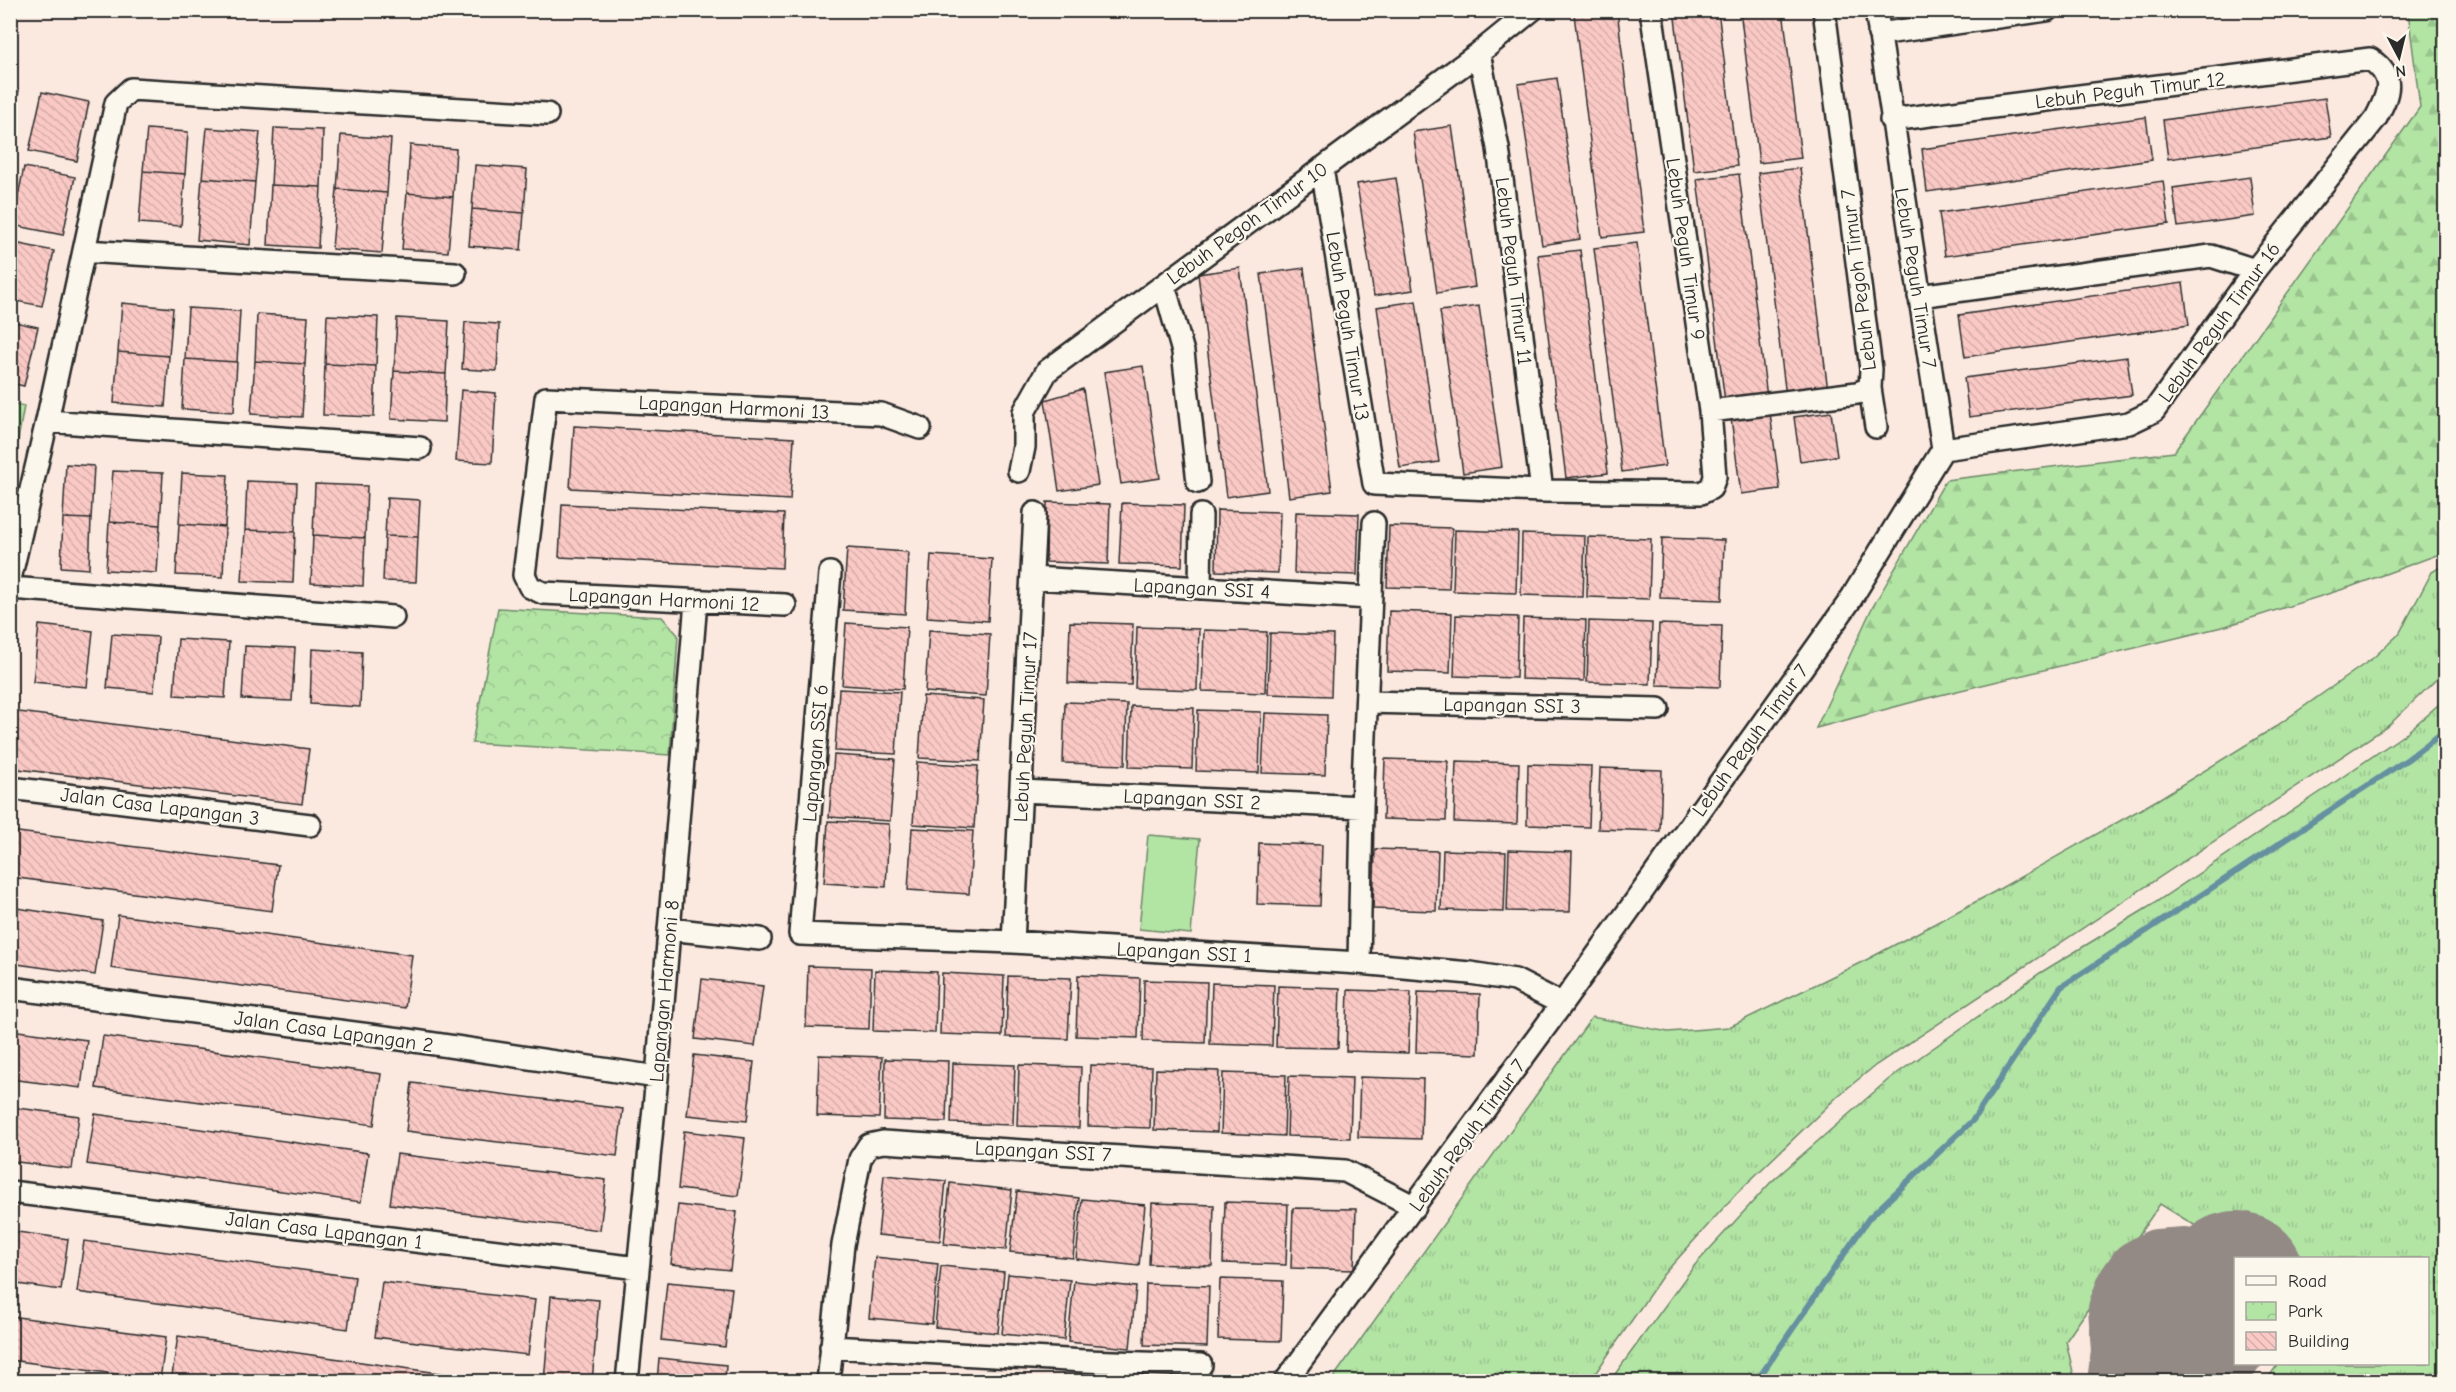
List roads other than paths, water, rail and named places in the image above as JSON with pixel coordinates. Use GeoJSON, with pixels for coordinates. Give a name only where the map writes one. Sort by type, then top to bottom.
{"type":"FeatureCollection","features":[{"type":"Feature","properties":{"kind":"street","name":"Lebuh Pegoh Timur 10"},"geometry":{"type":"LineString","coordinates":[[1019,471],[1024,447],[1024,412],[1047,371],[1479,53],[1532,10]]}},
{"type":"Feature","properties":{"kind":"street","name":"Lebuh Peguh Timur 9"},"geometry":{"type":"LineString","coordinates":[[1542,491],[1701,493],[1711,488],[1715,477],[1710,411],[1651,10]]}},
{"type":"Feature","properties":{"kind":"street","name":"Lebuh Pegoh Timur 7"},"geometry":{"type":"LineString","coordinates":[[1710,411],[1857,393],[1870,388],[1871,369],[1824,10]]}},
{"type":"Feature","properties":{"kind":"street","name":"Lebuh Peguh Timur 7"},"geometry":{"type":"LineString","coordinates":[[1286,1382],[1562,1004],[1849,602],[1943,450],[1876,10]]}},
{"type":"Feature","properties":{"kind":"street"},"geometry":{"type":"LineString","coordinates":[[1879,34],[2048,10]]}},
{"type":"Feature","properties":{"kind":"street","name":"Lebuh Peguh Timur 11"},"geometry":{"type":"LineString","coordinates":[[1479,53],[1498,148],[1542,491]]}},
{"type":"Feature","properties":{"kind":"street","name":"Lebuh Peguh Timur 12"},"geometry":{"type":"LineString","coordinates":[[1891,120],[2370,59]]}},
{"type":"Feature","properties":{"kind":"street","name":"Lebuh Peguh Timur 16"},"geometry":{"type":"LineString","coordinates":[[1943,450],[2129,423],[2154,411],[2255,270],[2376,118],[2386,99],[2388,80],[2381,67],[2370,59]]}},
{"type":"Feature","properties":{"kind":"street"},"geometry":{"type":"LineString","coordinates":[[10,579],[116,103],[131,89],[547,114]]}},
{"type":"Feature","properties":{"kind":"street","name":"Lebuh Peguh Timur 13"},"geometry":{"type":"LineString","coordinates":[[1322,168],[1374,484],[1542,491]]}},
{"type":"Feature","properties":{"kind":"street"},"geometry":{"type":"LineString","coordinates":[[84,251],[455,273]]}},
{"type":"Feature","properties":{"kind":"street"},"geometry":{"type":"LineString","coordinates":[[1919,297],[2211,256],[2255,270]]}},
{"type":"Feature","properties":{"kind":"street"},"geometry":{"type":"LineString","coordinates":[[1164,285],[1183,352],[1198,482]]}},
{"type":"Feature","properties":{"kind":"street"},"geometry":{"type":"LineString","coordinates":[[1870,388],[1876,427]]}},
{"type":"Feature","properties":{"kind":"street","name":"Lapangan Harmoni 13"},"geometry":{"type":"LineString","coordinates":[[543,593],[530,587],[524,576],[546,398],[881,414],[920,428]]}},
{"type":"Feature","properties":{"kind":"street"},"geometry":{"type":"LineString","coordinates":[[47,421],[420,448]]}},
{"type":"Feature","properties":{"kind":"street","name":"Lebuh Peguh Timur 17"},"geometry":{"type":"LineString","coordinates":[[1012,942],[1035,513]]}},
{"type":"Feature","properties":{"kind":"street"},"geometry":{"type":"LineString","coordinates":[[1200,588],[1201,515]]}},
{"type":"Feature","properties":{"kind":"street"},"geometry":{"type":"LineString","coordinates":[[1359,963],[1362,807],[1374,523]]}},
{"type":"Feature","properties":{"kind":"street","name":"Lapangan SSI 6"},"geometry":{"type":"LineString","coordinates":[[800,934],[830,573]]}},
{"type":"Feature","properties":{"kind":"street","name":"Lapangan SSI 4"},"geometry":{"type":"LineString","coordinates":[[1033,578],[1370,598]]}},
{"type":"Feature","properties":{"kind":"street"},"geometry":{"type":"LineString","coordinates":[[10,588],[393,617]]}},
{"type":"Feature","properties":{"kind":"street","name":"Lapangan Harmoni 12"},"geometry":{"type":"LineString","coordinates":[[543,593],[785,605]]}},
{"type":"Feature","properties":{"kind":"street","name":"Lapangan Harmoni 8"},"geometry":{"type":"LineString","coordinates":[[627,1382],[657,1077],[696,601]]}},
{"type":"Feature","properties":{"kind":"street","name":"Lapangan SSI 3"},"geometry":{"type":"LineString","coordinates":[[1367,702],[1658,709]]}},
{"type":"Feature","properties":{"kind":"street","name":"Jalan Casa Lapangan 3"},"geometry":{"type":"LineString","coordinates":[[10,788],[310,825]]}},
{"type":"Feature","properties":{"kind":"street","name":"Lapangan SSI 2"},"geometry":{"type":"LineString","coordinates":[[1021,791],[1362,807]]}},
{"type":"Feature","properties":{"kind":"street"},"geometry":{"type":"LineString","coordinates":[[669,929],[760,939]]}},
{"type":"Feature","properties":{"kind":"street","name":"Lapangan SSI 1"},"geometry":{"type":"LineString","coordinates":[[800,934],[1012,942],[1359,963],[1470,973],[1515,980],[1562,1004]]}},
{"type":"Feature","properties":{"kind":"street","name":"Jalan Casa Lapangan 2"},"geometry":{"type":"LineString","coordinates":[[10,988],[408,1040],[657,1077]]}},
{"type":"Feature","properties":{"kind":"street","name":"Lapangan SSI 7"},"geometry":{"type":"LineString","coordinates":[[828,1382],[843,1245],[860,1159],[869,1145],[876,1143],[930,1144],[1345,1171],[1415,1207]]}},
{"type":"Feature","properties":{"kind":"street","name":"Jalan Casa Lapangan 1"},"geometry":{"type":"LineString","coordinates":[[10,1192],[638,1268]]}},
{"type":"Feature","properties":{"kind":"street"},"geometry":{"type":"LineString","coordinates":[[831,1347],[1201,1365]]}},
{"type":"Feature","properties":{"kind":"waterway"},"geometry":{"type":"LineString","coordinates":[[1756,1382],[1869,1218],[1973,1120],[2061,987],[2408,759],[2446,730]]}}]}
